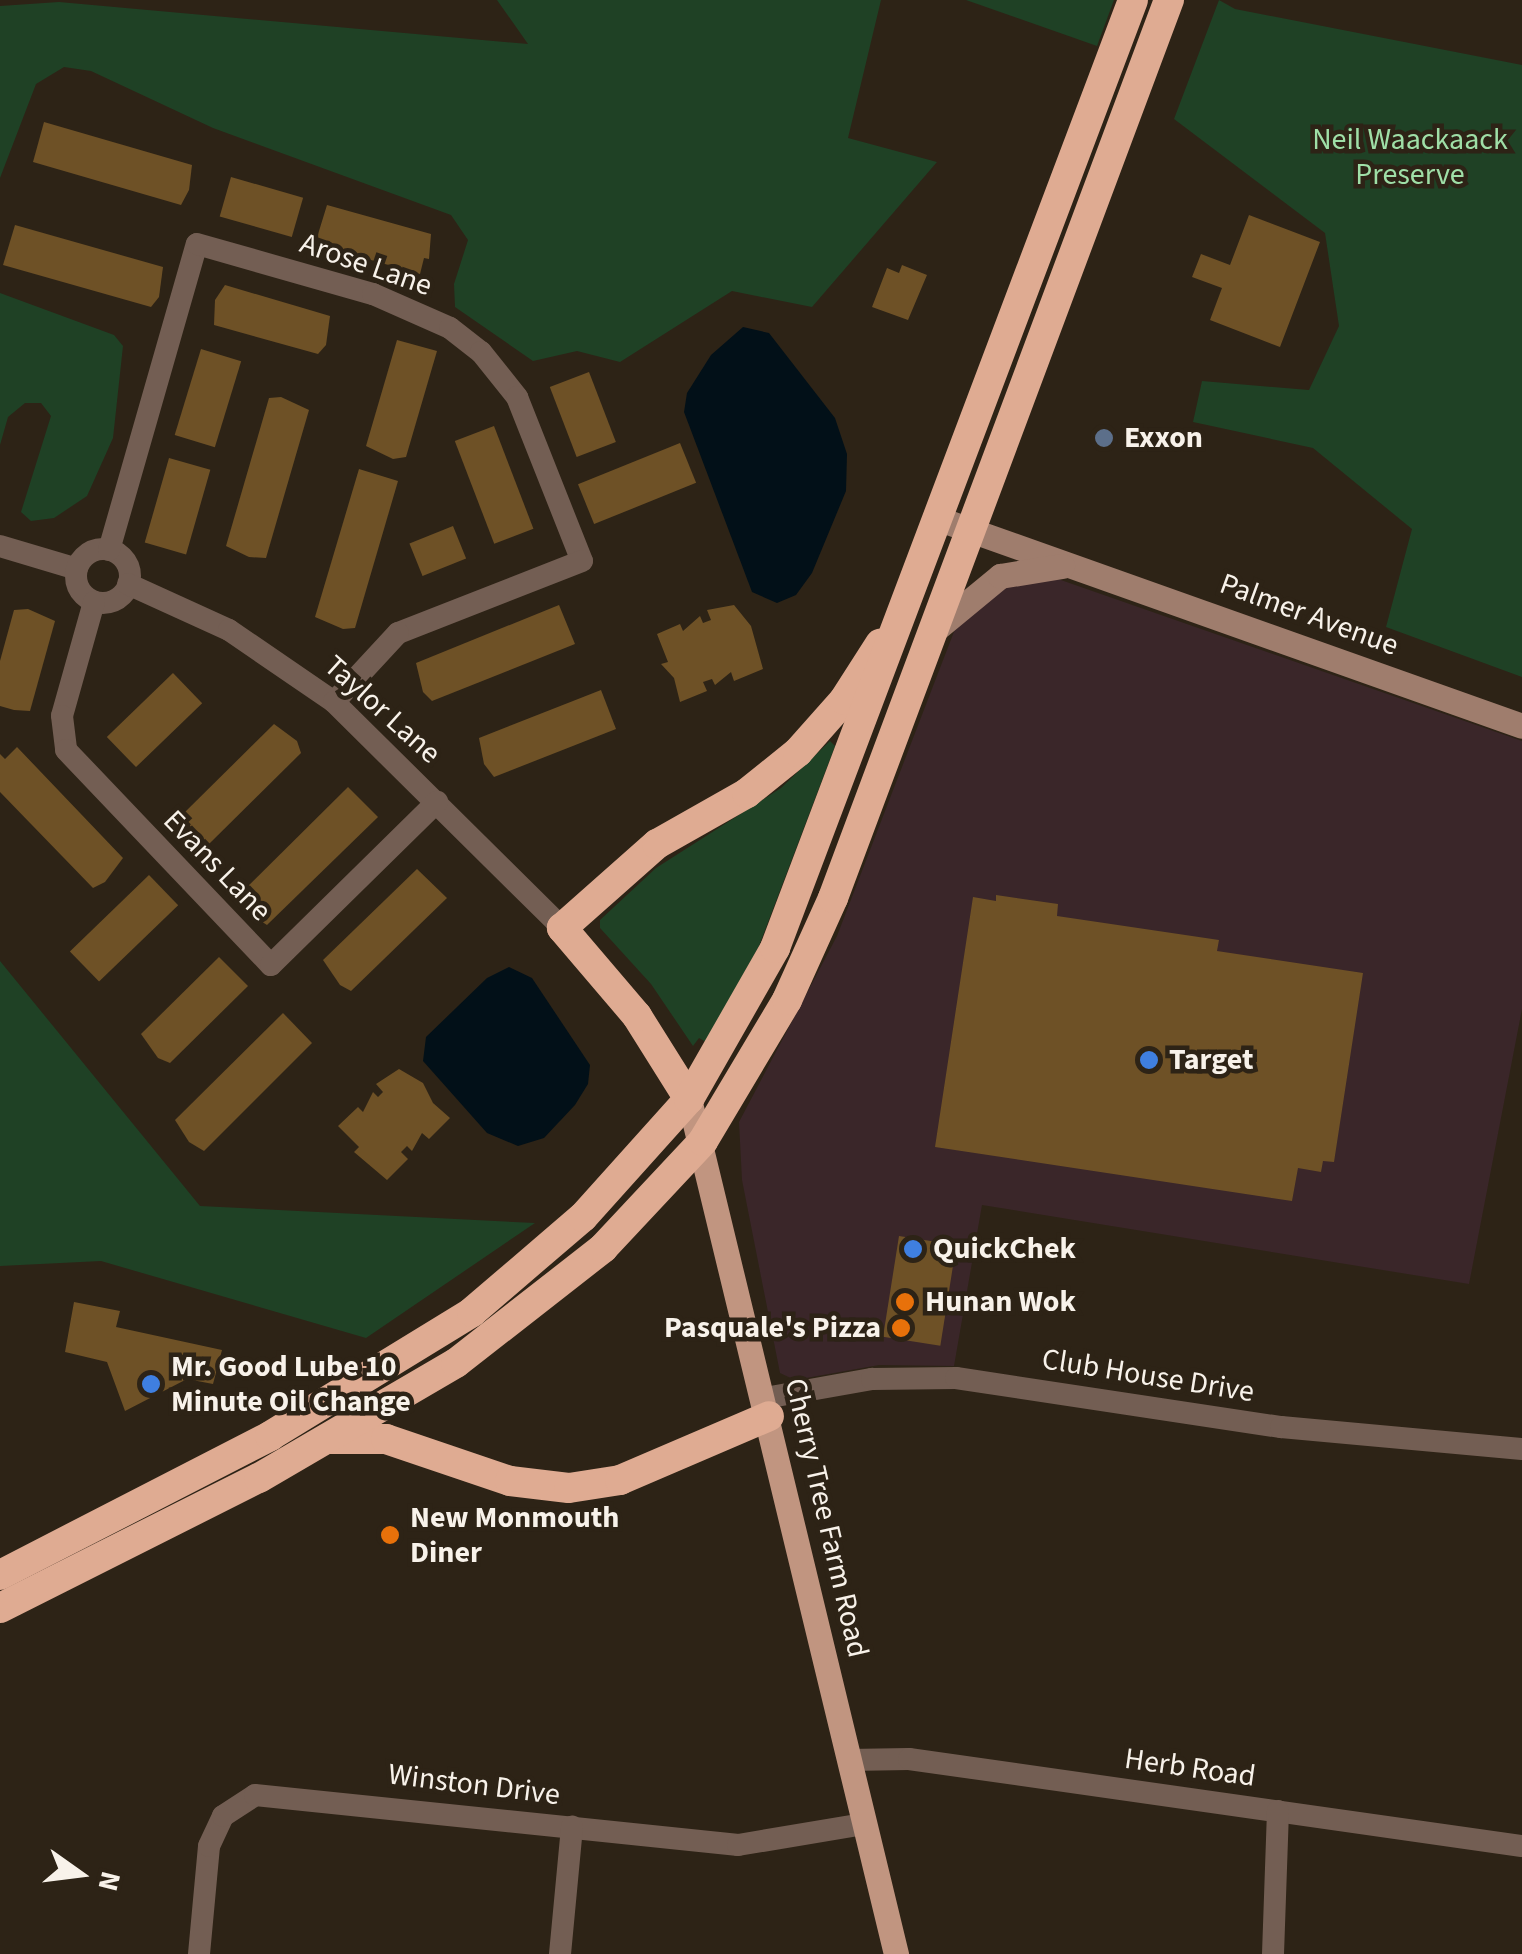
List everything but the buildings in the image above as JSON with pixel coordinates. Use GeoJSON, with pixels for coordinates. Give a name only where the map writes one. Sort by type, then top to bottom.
{"type":"FeatureCollection","features":[{"type":"Feature","properties":{"kind":"highway"},"geometry":{"type":"LineString","coordinates":[[0,1575],[270,1436],[472,1312],[583,1218],[689,1099],[776,948],[942,520],[1134,0]]}},
{"type":"Feature","properties":{"kind":"highway"},"geometry":{"type":"LineString","coordinates":[[0,1608],[259,1478],[315,1442],[456,1364],[543,1300],[630,1222],[704,1141],[787,1000],[834,898],[1169,0]]}},
{"type":"Feature","properties":{"kind":"highway"},"geometry":{"type":"LineString","coordinates":[[689,1099],[637,1016],[562,928],[657,844],[747,792],[798,752],[844,700],[914,591]]}},
{"type":"Feature","properties":{"kind":"highway"},"geometry":{"type":"LineString","coordinates":[[315,1442],[386,1438],[524,1485],[568,1488],[620,1480],[767,1407]]}},
{"type":"Feature","properties":{"kind":"main road","name":"Cherry Tree Farm Road"},"geometry":{"type":"LineString","coordinates":[[689,1099],[704,1141],[896,1954]]}},
{"type":"Feature","properties":{"kind":"street","name":"Arose Lane"},"geometry":{"type":"LineString","coordinates":[[110,550],[197,244],[373,294],[450,328],[481,352],[517,397],[582,561],[398,633],[334,702]]}},
{"type":"Feature","properties":{"kind":"street","name":"Palmer Avenue"},"geometry":{"type":"LineString","coordinates":[[942,520],[1522,726]]}},
{"type":"Feature","properties":{"kind":"street"},"geometry":{"type":"LineString","coordinates":[[0,546],[77,569]]}},
{"type":"Feature","properties":{"kind":"street"},"geometry":{"type":"LineString","coordinates":[[110,550],[128,567],[128,584],[118,598],[94,602],[81,592],[77,569],[93,551],[110,550]]}},
{"type":"Feature","properties":{"kind":"street","name":"Palmer Avenue"},"geometry":{"type":"LineString","coordinates":[[936,628],[1000,576],[1073,566]]}},
{"type":"Feature","properties":{"kind":"street","name":"Taylor Lane"},"geometry":{"type":"LineString","coordinates":[[128,584],[230,630],[334,702],[562,928]]}},
{"type":"Feature","properties":{"kind":"street","name":"Evans Lane"},"geometry":{"type":"LineString","coordinates":[[94,602],[62,716],[66,750],[271,965],[437,802]]}},
{"type":"Feature","properties":{"kind":"street","name":"Club House Drive"},"geometry":{"type":"LineString","coordinates":[[767,1407],[872,1379],[956,1378],[1281,1427],[1522,1449]]}},
{"type":"Feature","properties":{"kind":"street","name":"Herb Road"},"geometry":{"type":"LineString","coordinates":[[849,1760],[909,1759],[1522,1846]]}},
{"type":"Feature","properties":{"kind":"street","name":"Winston Drive"},"geometry":{"type":"LineString","coordinates":[[199,1954],[215,1828],[255,1795],[738,1845],[864,1824]]}},
{"type":"Feature","properties":{"kind":"street"},"geometry":{"type":"LineString","coordinates":[[1274,1954],[1278,1811]]}},
{"type":"Feature","properties":{"kind":"street"},"geometry":{"type":"LineString","coordinates":[[560,1954],[572,1827]]}},
{"type":"Feature","properties":{"kind":"shaded area"},"geometry":{"type":"Polygon","coordinates":[[[743,327],[769,333],[835,418],[847,454],[846,491],[812,573],[796,595],[777,603],[752,592],[684,412],[687,393],[711,355],[743,327]]]}},
{"type":"Feature","properties":{"kind":"shaded area"},"geometry":{"type":"Polygon","coordinates":[[[1018,579],[1058,579],[1522,741],[1522,1009],[1469,1284],[982,1205],[954,1366],[879,1365],[795,1380],[780,1373],[742,1180],[739,1122],[837,936],[955,629],[984,594],[1018,579]]]}},
{"type":"Feature","properties":{"kind":"shaded area"},"geometry":{"type":"Polygon","coordinates":[[[509,967],[532,978],[590,1065],[588,1084],[575,1105],[544,1138],[518,1146],[487,1133],[423,1061],[426,1037],[487,978],[509,967]]]}},
{"type":"Feature","properties":{"kind":"green space"},"geometry":{"type":"Polygon","coordinates":[[[497,0],[881,0],[848,138],[937,162],[812,307],[732,291],[620,362],[577,351],[533,361],[455,307],[454,284],[468,240],[451,215],[213,128],[91,71],[64,67],[36,84],[0,178],[0,6],[59,2],[528,44],[497,0]]]}},
{"type":"Feature","properties":{"kind":"green space"},"geometry":{"type":"Polygon","coordinates":[[[966,0],[1114,0],[1097,46],[966,0]]]}},
{"type":"Feature","properties":{"kind":"green space","name":"Neil Waackaack Preserve"},"geometry":{"type":"Polygon","coordinates":[[[1219,0],[1235,9],[1522,65],[1522,677],[1386,627],[1412,529],[1313,448],[1193,422],[1202,381],[1309,390],[1339,326],[1325,233],[1174,119],[1219,0]]]}},
{"type":"Feature","properties":{"kind":"green space"},"geometry":{"type":"Polygon","coordinates":[[[0,293],[114,335],[123,346],[113,438],[87,496],[54,518],[31,521],[21,512],[51,416],[41,403],[25,403],[8,417],[0,445],[0,293]]]}},
{"type":"Feature","properties":{"kind":"green space"},"geometry":{"type":"Polygon","coordinates":[[[830,741],[835,746],[759,946],[706,1042],[699,1038],[693,1046],[651,984],[600,928],[600,920],[656,868],[781,788],[830,741]]]}},
{"type":"Feature","properties":{"kind":"green space"},"geometry":{"type":"Polygon","coordinates":[[[0,961],[200,1206],[535,1223],[366,1338],[101,1261],[0,1266],[0,961]]]}},
{"type":"Feature","properties":{"kind":"place","name":"Exxon"},"geometry":{"type":"Point","coordinates":[1104,438]}},
{"type":"Feature","properties":{"kind":"place","name":"Target"},"geometry":{"type":"Point","coordinates":[1149,1060]}},
{"type":"Feature","properties":{"kind":"place","name":"QuickChek"},"geometry":{"type":"Point","coordinates":[913,1249]}},
{"type":"Feature","properties":{"kind":"place","name":"Hunan Wok"},"geometry":{"type":"Point","coordinates":[905,1302]}},
{"type":"Feature","properties":{"kind":"place","name":"Pasquale's Pizza"},"geometry":{"type":"Point","coordinates":[901,1328]}},
{"type":"Feature","properties":{"kind":"place","name":"Mr. Good Lube 10 Minute Oil Change"},"geometry":{"type":"Point","coordinates":[151,1384]}},
{"type":"Feature","properties":{"kind":"place","name":"New Monmouth Diner"},"geometry":{"type":"Point","coordinates":[390,1535]}}]}
